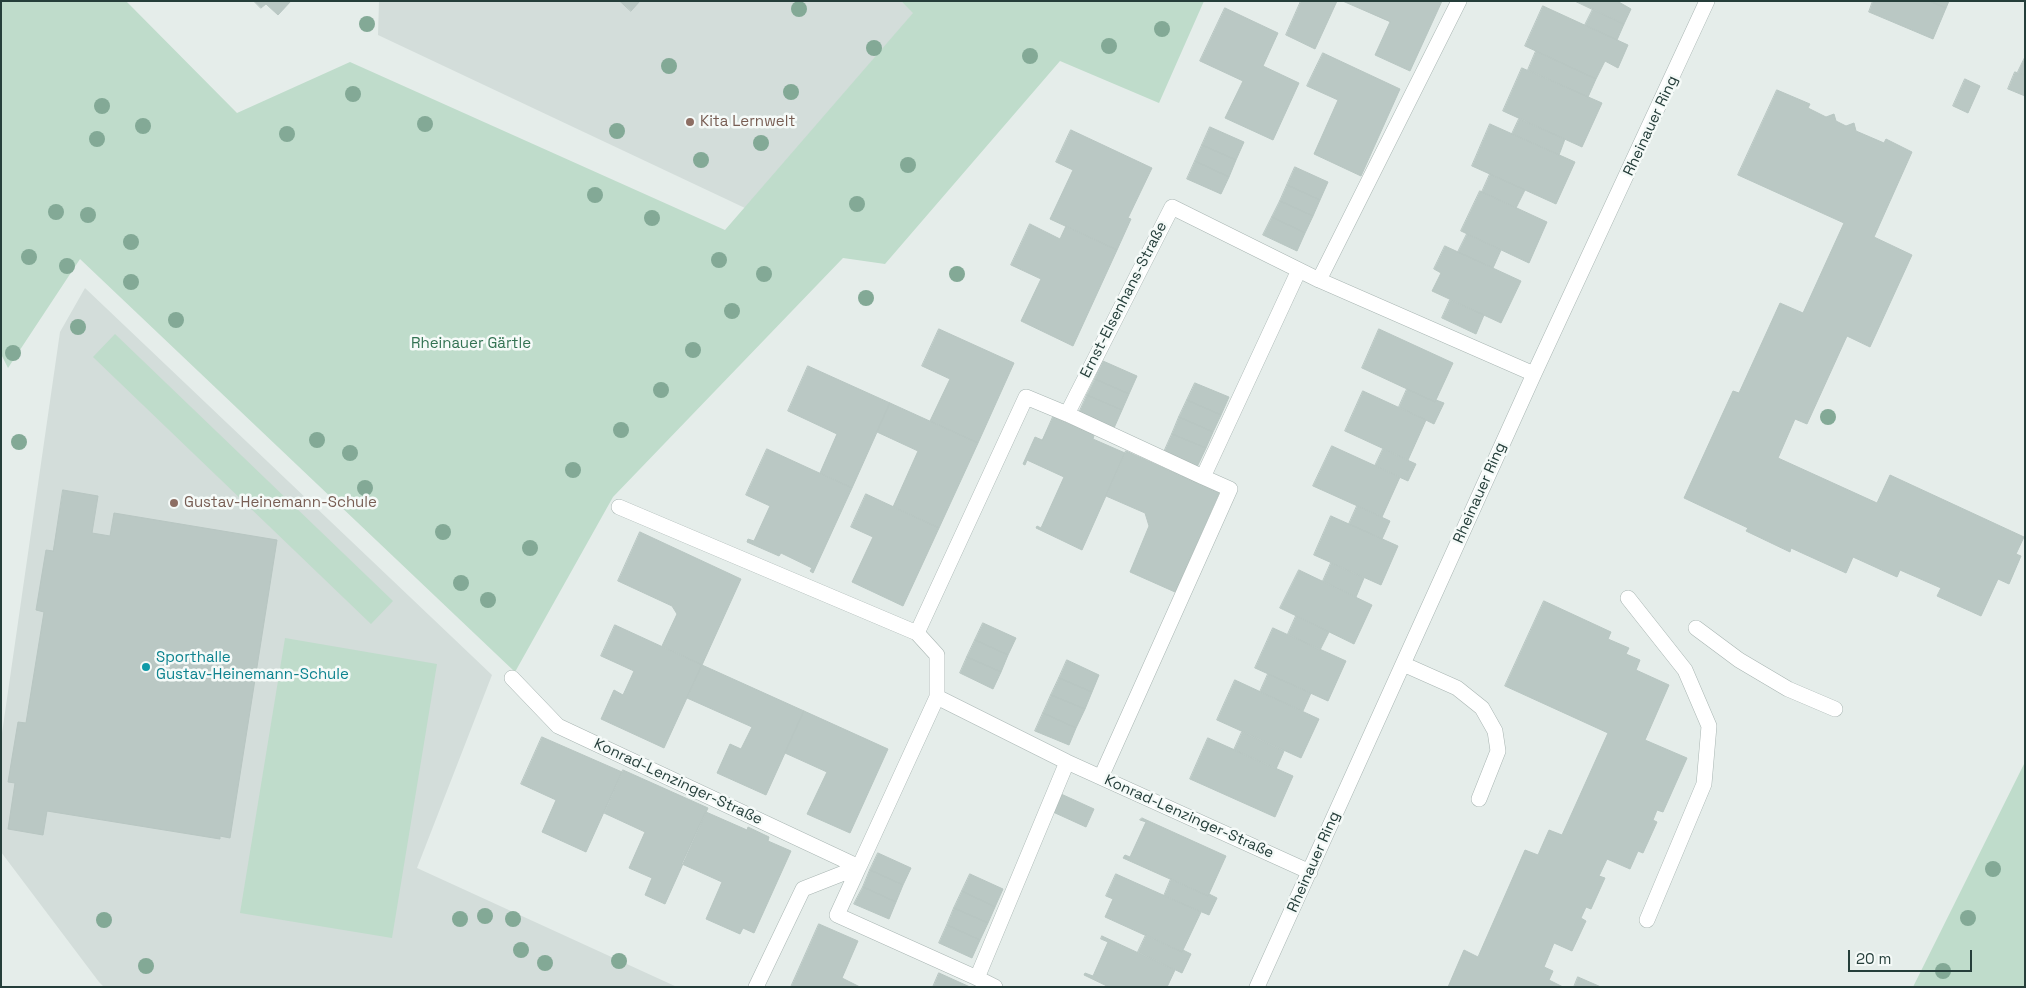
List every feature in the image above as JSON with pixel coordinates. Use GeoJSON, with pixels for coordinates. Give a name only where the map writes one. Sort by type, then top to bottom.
{"type":"FeatureCollection","features":[{"type":"Feature","properties":{"kind":"street"},"geometry":{"type":"LineString","coordinates":[[1319,280],[1459,1]]}},
{"type":"Feature","properties":{"kind":"street","name":"Rheinauer Ring"},"geometry":{"type":"LineString","coordinates":[[1257,987],[1534,374],[1708,1]]}},
{"type":"Feature","properties":{"kind":"street","name":"Ernst-Elsenhans-Straße"},"geometry":{"type":"LineString","coordinates":[[1067,414],[1172,206],[1319,280],[1534,374]]}},
{"type":"Feature","properties":{"kind":"street"},"geometry":{"type":"LineString","coordinates":[[1203,477],[1299,270]]}},
{"type":"Feature","properties":{"kind":"street"},"geometry":{"type":"LineString","coordinates":[[917,633],[1026,397],[1230,489],[1101,777]]}},
{"type":"Feature","properties":{"kind":"street"},"geometry":{"type":"LineString","coordinates":[[619,507],[917,633],[937,655],[937,697],[837,915],[995,987]]}},
{"type":"Feature","properties":{"kind":"street"},"geometry":{"type":"LineString","coordinates":[[1628,598],[1685,670],[1709,726],[1704,784],[1647,920]]}},
{"type":"Feature","properties":{"kind":"street"},"geometry":{"type":"LineString","coordinates":[[1696,628],[1739,660],[1788,689],[1835,710]]}},
{"type":"Feature","properties":{"kind":"street"},"geometry":{"type":"LineString","coordinates":[[1403,664],[1456,688],[1482,708],[1495,731],[1498,751],[1479,799]]}},
{"type":"Feature","properties":{"kind":"street","name":"Konrad-Lenzinger-Straße"},"geometry":{"type":"LineString","coordinates":[[512,678],[558,726],[859,866]]}},
{"type":"Feature","properties":{"kind":"street","name":"Konrad-Lenzinger-Straße"},"geometry":{"type":"LineString","coordinates":[[937,697],[1068,762],[1310,872]]}},
{"type":"Feature","properties":{"kind":"street"},"geometry":{"type":"LineString","coordinates":[[977,978],[1068,762]]}},
{"type":"Feature","properties":{"kind":"street"},"geometry":{"type":"LineString","coordinates":[[756,987],[803,889],[859,866]]}},
{"type":"Feature","properties":{"kind":"shaded area","name":"Kita Lernwelt"},"geometry":{"type":"Polygon","coordinates":[[[379,1],[901,1],[914,13],[745,208],[378,35],[379,1]]]}},
{"type":"Feature","properties":{"kind":"shaded area","name":"Gustav-Heinemann-Schule"},"geometry":{"type":"Polygon","coordinates":[[[85,288],[492,675],[417,868],[677,987],[104,987],[99,982],[1,852],[1,740],[60,332],[85,288]]]}},
{"type":"Feature","properties":{"kind":"green space","name":"Rheinauer Gärtle"},"geometry":{"type":"Polygon","coordinates":[[[1,1],[126,1],[237,113],[350,62],[725,230],[913,13],[901,1],[1204,1],[1159,103],[1060,61],[885,264],[843,258],[613,497],[515,672],[80,259],[8,368],[1,354],[1,1]]]}},
{"type":"Feature","properties":{"kind":"green space"},"geometry":{"type":"Polygon","coordinates":[[[115,334],[393,601],[371,624],[93,357],[115,334]]]}},
{"type":"Feature","properties":{"kind":"green space"},"geometry":{"type":"Polygon","coordinates":[[[285,638],[437,664],[392,938],[240,913],[285,638]]]}},
{"type":"Feature","properties":{"kind":"green space"},"geometry":{"type":"Polygon","coordinates":[[[2025,762],[2025,987],[1913,987],[2025,762]]]}},
{"type":"Feature","properties":{"kind":"building"},"geometry":{"type":"Polygon","coordinates":[[[254,1],[291,1],[278,15],[266,4],[261,8],[254,1]]]}},
{"type":"Feature","properties":{"kind":"building"},"geometry":{"type":"Polygon","coordinates":[[[620,1],[640,1],[631,11],[620,1]]]}},
{"type":"Feature","properties":{"kind":"building"},"geometry":{"type":"Polygon","coordinates":[[[1301,1],[1337,1],[1315,49],[1286,35],[1301,1]]]}},
{"type":"Feature","properties":{"kind":"building"},"geometry":{"type":"Polygon","coordinates":[[[1343,1],[1442,1],[1410,71],[1375,55],[1390,22],[1343,1]]]}},
{"type":"Feature","properties":{"kind":"building"},"geometry":{"type":"Polygon","coordinates":[[[1575,1],[1617,1],[1631,9],[1624,24],[1575,1]]]}},
{"type":"Feature","properties":{"kind":"building"},"geometry":{"type":"Polygon","coordinates":[[[1873,1],[1930,1],[1946,8],[1933,39],[1869,12],[1873,1]]]}},
{"type":"Feature","properties":{"kind":"building"},"geometry":{"type":"Polygon","coordinates":[[[1930,1],[1949,1],[1946,8],[1930,1]]]}},
{"type":"Feature","properties":{"kind":"building"},"geometry":{"type":"Polygon","coordinates":[[[1543,6],[1628,45],[1618,68],[1605,61],[1596,79],[1525,46],[1543,6]]]}},
{"type":"Feature","properties":{"kind":"building"},"geometry":{"type":"Polygon","coordinates":[[[1225,8],[1278,33],[1263,66],[1299,83],[1273,140],[1225,118],[1243,81],[1200,61],[1225,8]]]}},
{"type":"Feature","properties":{"kind":"building"},"geometry":{"type":"Polygon","coordinates":[[[1593,9],[1624,24],[1617,40],[1585,25],[1593,9]]]}},
{"type":"Feature","properties":{"kind":"building"},"geometry":{"type":"Polygon","coordinates":[[[1536,51],[1596,79],[1588,97],[1528,70],[1536,51]]]}},
{"type":"Feature","properties":{"kind":"building"},"geometry":{"type":"Polygon","coordinates":[[[1323,53],[1400,89],[1361,176],[1314,154],[1338,100],[1307,86],[1323,53]]]}},
{"type":"Feature","properties":{"kind":"building"},"geometry":{"type":"Polygon","coordinates":[[[2025,57],[2025,75],[2018,72],[2025,57]]]}},
{"type":"Feature","properties":{"kind":"building"},"geometry":{"type":"Polygon","coordinates":[[[1522,68],[1602,103],[1582,147],[1503,111],[1522,68]]]}},
{"type":"Feature","properties":{"kind":"building"},"geometry":{"type":"Polygon","coordinates":[[[2015,72],[2025,75],[2025,96],[2008,89],[2015,72]]]}},
{"type":"Feature","properties":{"kind":"building"},"geometry":{"type":"Polygon","coordinates":[[[1965,79],[1980,86],[1968,113],[1953,106],[1965,79]]]}},
{"type":"Feature","properties":{"kind":"building"},"geometry":{"type":"Polygon","coordinates":[[[1777,90],[1810,104],[1808,108],[1826,117],[1834,114],[1836,121],[1846,126],[1854,123],[1856,131],[1884,143],[1886,139],[1912,152],[1874,237],[1912,255],[1870,347],[1847,336],[1807,424],[1795,419],[1778,458],[1877,503],[1890,475],[2024,537],[2016,554],[2021,556],[2009,584],[1998,579],[1981,616],[1937,596],[1941,588],[1900,570],[1897,577],[1853,557],[1846,573],[1791,548],[1790,552],[1746,531],[1748,528],[1684,498],[1733,391],[1739,393],[1780,303],[1803,313],[1844,223],[1738,175],[1777,90]]]}},
{"type":"Feature","properties":{"kind":"building"},"geometry":{"type":"Polygon","coordinates":[[[1519,119],[1565,139],[1559,155],[1512,134],[1519,119]]]}},
{"type":"Feature","properties":{"kind":"building"},"geometry":{"type":"Polygon","coordinates":[[[1490,124],[1575,162],[1556,204],[1472,166],[1490,124]]]}},
{"type":"Feature","properties":{"kind":"building"},"geometry":{"type":"Polygon","coordinates":[[[1210,127],[1244,142],[1236,160],[1202,145],[1210,127]]]}},
{"type":"Feature","properties":{"kind":"building"},"geometry":{"type":"Polygon","coordinates":[[[1071,130],[1152,168],[1128,218],[1131,219],[1117,250],[1050,219],[1073,170],[1056,162],[1071,130]]]}},
{"type":"Feature","properties":{"kind":"building"},"geometry":{"type":"Polygon","coordinates":[[[1202,145],[1236,160],[1229,177],[1195,161],[1202,145]]]}},
{"type":"Feature","properties":{"kind":"building"},"geometry":{"type":"Polygon","coordinates":[[[1195,161],[1229,177],[1221,194],[1187,179],[1195,161]]]}},
{"type":"Feature","properties":{"kind":"building"},"geometry":{"type":"Polygon","coordinates":[[[1295,167],[1328,182],[1320,200],[1287,185],[1295,167]]]}},
{"type":"Feature","properties":{"kind":"building"},"geometry":{"type":"Polygon","coordinates":[[[1490,174],[1525,190],[1516,208],[1482,192],[1490,174]]]}},
{"type":"Feature","properties":{"kind":"building"},"geometry":{"type":"Polygon","coordinates":[[[1287,185],[1320,200],[1313,216],[1280,201],[1287,185]]]}},
{"type":"Feature","properties":{"kind":"building"},"geometry":{"type":"Polygon","coordinates":[[[1480,191],[1547,222],[1529,263],[1461,231],[1480,191]]]}},
{"type":"Feature","properties":{"kind":"building"},"geometry":{"type":"Polygon","coordinates":[[[1280,201],[1313,216],[1305,233],[1272,217],[1280,201]]]}},
{"type":"Feature","properties":{"kind":"building"},"geometry":{"type":"Polygon","coordinates":[[[1272,217],[1305,233],[1297,251],[1263,235],[1272,217]]]}},
{"type":"Feature","properties":{"kind":"building"},"geometry":{"type":"Polygon","coordinates":[[[1030,224],[1060,239],[1066,226],[1117,250],[1073,346],[1021,321],[1041,279],[1011,265],[1030,224]]]}},
{"type":"Feature","properties":{"kind":"building"},"geometry":{"type":"Polygon","coordinates":[[[1467,234],[1501,250],[1493,268],[1458,252],[1467,234]]]}},
{"type":"Feature","properties":{"kind":"building"},"geometry":{"type":"Polygon","coordinates":[[[1445,246],[1521,281],[1501,323],[1432,291],[1441,273],[1434,269],[1445,246]]]}},
{"type":"Feature","properties":{"kind":"building"},"geometry":{"type":"Polygon","coordinates":[[[1450,300],[1484,315],[1476,334],[1442,318],[1450,300]]]}},
{"type":"Feature","properties":{"kind":"building"},"geometry":{"type":"Polygon","coordinates":[[[939,329],[1014,363],[978,443],[930,421],[950,379],[922,366],[939,329]]]}},
{"type":"Feature","properties":{"kind":"building"},"geometry":{"type":"Polygon","coordinates":[[[1379,329],[1453,363],[1435,402],[1362,368],[1379,329]]]}},
{"type":"Feature","properties":{"kind":"building"},"geometry":{"type":"Polygon","coordinates":[[[1103,361],[1137,376],[1129,394],[1095,379],[1103,361]]]}},
{"type":"Feature","properties":{"kind":"building"},"geometry":{"type":"Polygon","coordinates":[[[808,366],[890,403],[852,488],[820,473],[837,434],[788,411],[808,366]]]}},
{"type":"Feature","properties":{"kind":"building"},"geometry":{"type":"Polygon","coordinates":[[[1095,379],[1129,394],[1122,410],[1087,395],[1095,379]]]}},
{"type":"Feature","properties":{"kind":"building"},"geometry":{"type":"Polygon","coordinates":[[[1195,383],[1229,397],[1221,415],[1187,400],[1195,383]]]}},
{"type":"Feature","properties":{"kind":"building"},"geometry":{"type":"Polygon","coordinates":[[[1407,389],[1435,402],[1436,400],[1444,403],[1434,424],[1399,407],[1407,389]]]}},
{"type":"Feature","properties":{"kind":"building"},"geometry":{"type":"Polygon","coordinates":[[[1363,391],[1426,420],[1408,460],[1345,431],[1363,391]]]}},
{"type":"Feature","properties":{"kind":"building"},"geometry":{"type":"Polygon","coordinates":[[[1087,395],[1122,410],[1114,428],[1079,413],[1087,395]]]}},
{"type":"Feature","properties":{"kind":"building"},"geometry":{"type":"Polygon","coordinates":[[[1187,400],[1221,415],[1213,432],[1179,417],[1187,400]]]}},
{"type":"Feature","properties":{"kind":"building"},"geometry":{"type":"Polygon","coordinates":[[[890,403],[978,443],[939,528],[893,507],[918,451],[877,432],[890,403]]]}},
{"type":"Feature","properties":{"kind":"building"},"geometry":{"type":"Polygon","coordinates":[[[1053,417],[1094,435],[1093,439],[1125,453],[1082,550],[1036,528],[1037,526],[1041,528],[1064,477],[1027,460],[1025,465],[1023,464],[1035,437],[1042,440],[1053,417]]]}},
{"type":"Feature","properties":{"kind":"building"},"geometry":{"type":"Polygon","coordinates":[[[1179,417],[1213,432],[1206,448],[1172,434],[1179,417]]]}},
{"type":"Feature","properties":{"kind":"building"},"geometry":{"type":"Polygon","coordinates":[[[1172,434],[1206,448],[1197,467],[1164,452],[1172,434]]]}},
{"type":"Feature","properties":{"kind":"building"},"geometry":{"type":"Polygon","coordinates":[[[1332,446],[1400,477],[1382,517],[1313,486],[1332,446]]]}},
{"type":"Feature","properties":{"kind":"building"},"geometry":{"type":"Polygon","coordinates":[[[767,449],[852,488],[813,573],[810,571],[812,568],[781,553],[779,556],[747,542],[748,539],[754,541],[770,506],[746,495],[767,449]]]}},
{"type":"Feature","properties":{"kind":"building"},"geometry":{"type":"Polygon","coordinates":[[[1383,449],[1416,464],[1408,481],[1375,466],[1383,449]]]}},
{"type":"Feature","properties":{"kind":"building"},"geometry":{"type":"Polygon","coordinates":[[[1126,451],[1219,493],[1175,592],[1130,572],[1149,526],[1145,513],[1106,496],[1126,451]]]}},
{"type":"Feature","properties":{"kind":"building","name":"Sporthalle Gustav-Heinemann-Schule"},"geometry":{"type":"Polygon","coordinates":[[[63,490],[98,496],[92,533],[110,536],[114,513],[277,540],[230,838],[220,836],[220,839],[47,811],[43,835],[8,829],[15,783],[8,782],[18,722],[26,723],[44,612],[36,610],[46,550],[53,551],[63,490]]]}},
{"type":"Feature","properties":{"kind":"building"},"geometry":{"type":"Polygon","coordinates":[[[866,494],[939,528],[903,606],[852,582],[873,537],[851,527],[866,494]]]}},
{"type":"Feature","properties":{"kind":"building"},"geometry":{"type":"Polygon","coordinates":[[[1357,506],[1390,521],[1382,539],[1349,524],[1357,506]]]}},
{"type":"Feature","properties":{"kind":"building"},"geometry":{"type":"Polygon","coordinates":[[[1331,516],[1398,546],[1381,585],[1314,555],[1331,516]]]}},
{"type":"Feature","properties":{"kind":"building"},"geometry":{"type":"Polygon","coordinates":[[[640,532],[741,579],[702,665],[662,646],[677,614],[672,606],[618,581],[640,532]]]}},
{"type":"Feature","properties":{"kind":"building"},"geometry":{"type":"Polygon","coordinates":[[[1331,563],[1364,578],[1356,597],[1323,581],[1331,563]]]}},
{"type":"Feature","properties":{"kind":"building"},"geometry":{"type":"Polygon","coordinates":[[[1299,570],[1372,605],[1354,644],[1280,608],[1299,570]]]}},
{"type":"Feature","properties":{"kind":"building"},"geometry":{"type":"Polygon","coordinates":[[[1544,601],[1611,632],[1608,639],[1629,648],[1626,654],[1640,660],[1636,670],[1669,685],[1645,740],[1687,758],[1663,812],[1657,810],[1653,820],[1657,822],[1643,853],[1638,851],[1630,869],[1607,859],[1599,876],[1605,878],[1591,909],[1586,907],[1581,918],[1586,921],[1572,951],[1554,943],[1544,967],[1553,971],[1549,980],[1563,987],[1448,987],[1464,950],[1478,957],[1525,850],[1538,855],[1549,830],[1562,835],[1608,733],[1505,686],[1544,601]]]}},
{"type":"Feature","properties":{"kind":"building"},"geometry":{"type":"Polygon","coordinates":[[[1296,616],[1329,632],[1320,650],[1288,634],[1296,616]]]}},
{"type":"Feature","properties":{"kind":"building"},"geometry":{"type":"Polygon","coordinates":[[[983,623],[1016,638],[1008,655],[975,640],[983,623]]]}},
{"type":"Feature","properties":{"kind":"building"},"geometry":{"type":"Polygon","coordinates":[[[615,625],[702,665],[664,748],[601,719],[614,690],[623,695],[634,671],[601,656],[615,625]]]}},
{"type":"Feature","properties":{"kind":"building"},"geometry":{"type":"Polygon","coordinates":[[[1273,628],[1346,661],[1328,701],[1255,668],[1273,628]]]}},
{"type":"Feature","properties":{"kind":"building"},"geometry":{"type":"Polygon","coordinates":[[[975,640],[1008,655],[1001,672],[967,657],[975,640]]]}},
{"type":"Feature","properties":{"kind":"building"},"geometry":{"type":"Polygon","coordinates":[[[967,657],[1001,672],[993,689],[960,673],[967,657]]]}},
{"type":"Feature","properties":{"kind":"building"},"geometry":{"type":"Polygon","coordinates":[[[1067,660],[1099,675],[1092,692],[1059,678],[1067,660]]]}},
{"type":"Feature","properties":{"kind":"building"},"geometry":{"type":"Polygon","coordinates":[[[702,665],[804,711],[766,795],[717,773],[730,744],[741,749],[752,727],[687,698],[702,665]]]}},
{"type":"Feature","properties":{"kind":"building"},"geometry":{"type":"Polygon","coordinates":[[[1268,674],[1311,693],[1303,711],[1260,692],[1268,674]]]}},
{"type":"Feature","properties":{"kind":"building"},"geometry":{"type":"Polygon","coordinates":[[[1059,678],[1092,692],[1085,709],[1051,695],[1059,678]]]}},
{"type":"Feature","properties":{"kind":"building"},"geometry":{"type":"Polygon","coordinates":[[[1235,680],[1319,719],[1301,758],[1217,720],[1235,680]]]}},
{"type":"Feature","properties":{"kind":"building"},"geometry":{"type":"Polygon","coordinates":[[[1051,695],[1085,709],[1076,728],[1043,713],[1051,695]]]}},
{"type":"Feature","properties":{"kind":"building"},"geometry":{"type":"Polygon","coordinates":[[[804,711],[888,749],[850,833],[807,814],[827,772],[785,753],[804,711]]]}},
{"type":"Feature","properties":{"kind":"building"},"geometry":{"type":"Polygon","coordinates":[[[1043,713],[1076,728],[1069,745],[1035,731],[1043,713]]]}},
{"type":"Feature","properties":{"kind":"building"},"geometry":{"type":"Polygon","coordinates":[[[1242,732],[1284,751],[1276,769],[1234,750],[1242,732]]]}},
{"type":"Feature","properties":{"kind":"building"},"geometry":{"type":"Polygon","coordinates":[[[542,737],[622,772],[586,852],[542,832],[556,800],[521,784],[542,737]]]}},
{"type":"Feature","properties":{"kind":"building"},"geometry":{"type":"Polygon","coordinates":[[[1208,738],[1293,776],[1275,817],[1190,779],[1208,738]]]}},
{"type":"Feature","properties":{"kind":"building"},"geometry":{"type":"Polygon","coordinates":[[[623,770],[708,808],[665,904],[645,895],[652,878],[629,868],[645,832],[604,813],[623,770]]]}},
{"type":"Feature","properties":{"kind":"building"},"geometry":{"type":"Polygon","coordinates":[[[1061,794],[1094,809],[1086,827],[1053,812],[1061,794]]]}},
{"type":"Feature","properties":{"kind":"building"},"geometry":{"type":"Polygon","coordinates":[[[706,812],[747,830],[748,827],[769,837],[768,841],[791,851],[754,933],[743,928],[740,934],[706,919],[722,882],[682,864],[706,812]]]}},
{"type":"Feature","properties":{"kind":"building"},"geometry":{"type":"Polygon","coordinates":[[[1142,818],[1226,856],[1208,896],[1123,858],[1125,855],[1130,857],[1146,822],[1140,820],[1142,818]]]}},
{"type":"Feature","properties":{"kind":"building"},"geometry":{"type":"Polygon","coordinates":[[[878,853],[911,868],[903,885],[870,870],[878,853]]]}},
{"type":"Feature","properties":{"kind":"building"},"geometry":{"type":"Polygon","coordinates":[[[870,870],[903,885],[896,902],[863,887],[870,870]]]}},
{"type":"Feature","properties":{"kind":"building"},"geometry":{"type":"Polygon","coordinates":[[[970,874],[1003,889],[995,907],[962,891],[970,874]]]}},
{"type":"Feature","properties":{"kind":"building"},"geometry":{"type":"Polygon","coordinates":[[[1116,874],[1201,912],[1182,952],[1105,917],[1113,899],[1106,896],[1116,874]]]}},
{"type":"Feature","properties":{"kind":"building"},"geometry":{"type":"Polygon","coordinates":[[[1171,879],[1208,896],[1209,894],[1217,898],[1209,915],[1164,896],[1171,879]]]}},
{"type":"Feature","properties":{"kind":"building"},"geometry":{"type":"Polygon","coordinates":[[[863,887],[896,902],[889,919],[854,904],[863,887]]]}},
{"type":"Feature","properties":{"kind":"building"},"geometry":{"type":"Polygon","coordinates":[[[962,891],[995,907],[988,923],[954,908],[962,891]]]}},
{"type":"Feature","properties":{"kind":"building"},"geometry":{"type":"Polygon","coordinates":[[[954,908],[988,923],[980,940],[947,925],[954,908]]]}},
{"type":"Feature","properties":{"kind":"building"},"geometry":{"type":"Polygon","coordinates":[[[819,924],[858,941],[842,978],[860,987],[791,987],[819,924]]]}},
{"type":"Feature","properties":{"kind":"building"},"geometry":{"type":"Polygon","coordinates":[[[947,925],[980,940],[972,958],[939,943],[947,925]]]}},
{"type":"Feature","properties":{"kind":"building"},"geometry":{"type":"Polygon","coordinates":[[[1146,935],[1182,952],[1183,950],[1191,954],[1182,973],[1138,952],[1146,935]]]}},
{"type":"Feature","properties":{"kind":"building"},"geometry":{"type":"Polygon","coordinates":[[[1102,936],[1175,970],[1167,987],[1109,987],[1084,975],[1085,973],[1093,976],[1108,942],[1101,939],[1102,936]]]}},
{"type":"Feature","properties":{"kind":"building"},"geometry":{"type":"Polygon","coordinates":[[[939,973],[970,987],[933,987],[939,973]]]}},
{"type":"Feature","properties":{"kind":"building"},"geometry":{"type":"Polygon","coordinates":[[[1578,977],[1601,987],[1574,987],[1578,977]]]}},
{"type":"Feature","properties":{"kind":"place","name":"Kita Lernwelt"},"geometry":{"type":"Point","coordinates":[690,122]}},
{"type":"Feature","properties":{"kind":"place","name":"Gustav-Heinemann-Schule"},"geometry":{"type":"Point","coordinates":[174,503]}},
{"type":"Feature","properties":{"kind":"place","name":"Sporthalle Gustav-Heinemann-Schule"},"geometry":{"type":"Point","coordinates":[146,667]}}]}
